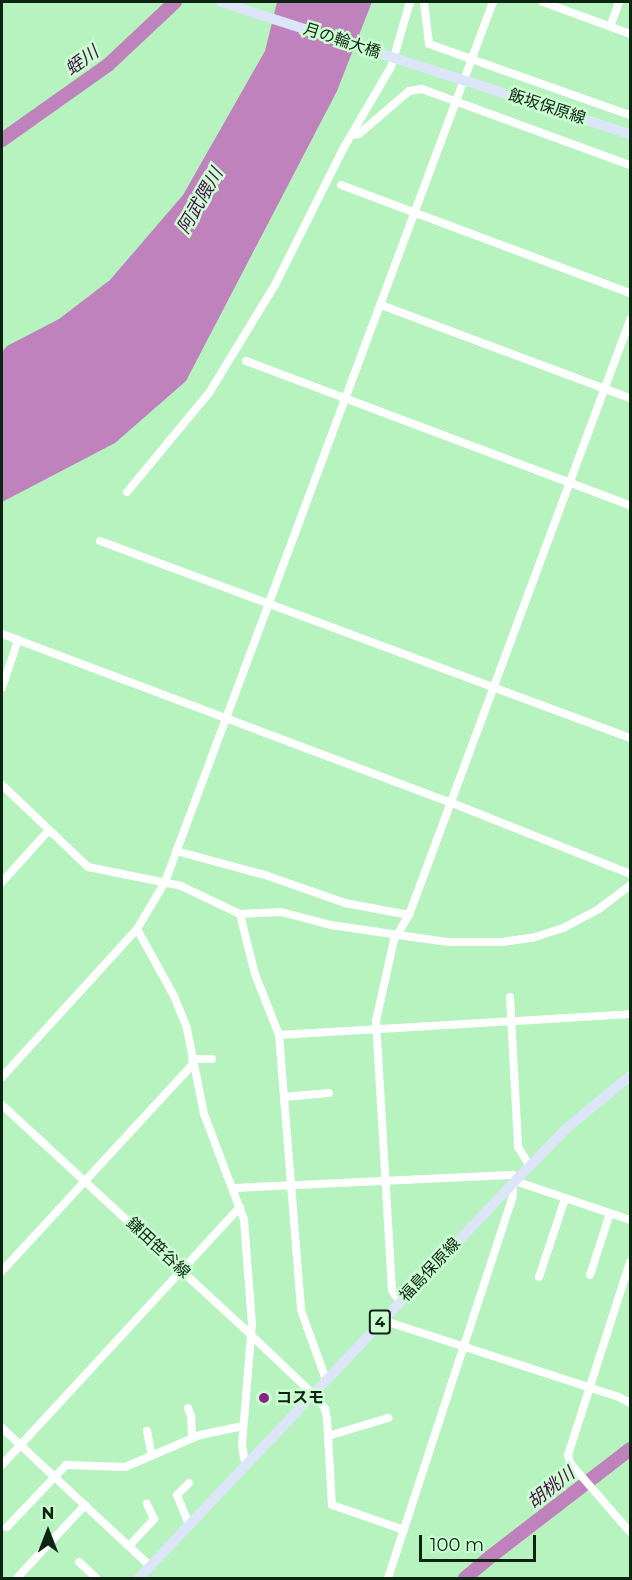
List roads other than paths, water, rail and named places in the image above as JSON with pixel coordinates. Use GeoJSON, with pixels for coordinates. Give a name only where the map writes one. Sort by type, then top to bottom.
{"type":"FeatureCollection","features":[{"type":"Feature","properties":{"kind":"main road","name":"月の輪大橋"},"geometry":{"type":"LineString","coordinates":[[221,2],[463,81]]}},
{"type":"Feature","properties":{"kind":"main road","name":"飯坂保原線"},"geometry":{"type":"LineString","coordinates":[[463,81],[630,134]]}},
{"type":"Feature","properties":{"kind":"main road","name":"福島保原線"},"geometry":{"type":"LineString","coordinates":[[139,1578],[569,1126],[630,1076]]}},
{"type":"Feature","properties":{"kind":"street"},"geometry":{"type":"LineString","coordinates":[[127,492],[178,433],[227,365],[275,285],[394,58],[410,2]]}},
{"type":"Feature","properties":{"kind":"street"},"geometry":{"type":"LineString","coordinates":[[424,2],[429,44],[630,116]]}},
{"type":"Feature","properties":{"kind":"street"},"geometry":{"type":"LineString","coordinates":[[2,1077],[137,929],[165,882],[493,2]]}},
{"type":"Feature","properties":{"kind":"street"},"geometry":{"type":"LineString","coordinates":[[543,2],[630,34]]}},
{"type":"Feature","properties":{"kind":"street"},"geometry":{"type":"LineString","coordinates":[[610,27],[619,2]]}},
{"type":"Feature","properties":{"kind":"street"},"geometry":{"type":"LineString","coordinates":[[352,135],[359,134],[412,90],[422,88],[630,165]]}},
{"type":"Feature","properties":{"kind":"street"},"geometry":{"type":"LineString","coordinates":[[341,185],[630,293]]}},
{"type":"Feature","properties":{"kind":"street"},"geometry":{"type":"LineString","coordinates":[[381,305],[630,398]]}},
{"type":"Feature","properties":{"kind":"street"},"geometry":{"type":"LineString","coordinates":[[400,1302],[392,1290],[376,1029],[379,1007],[397,934],[409,915],[452,803],[630,320]]}},
{"type":"Feature","properties":{"kind":"street"},"geometry":{"type":"LineString","coordinates":[[246,360],[630,505]]}},
{"type":"Feature","properties":{"kind":"street"},"geometry":{"type":"LineString","coordinates":[[100,541],[630,738]]}},
{"type":"Feature","properties":{"kind":"street"},"geometry":{"type":"LineString","coordinates":[[2,634],[452,803],[630,874]]}},
{"type":"Feature","properties":{"kind":"street"},"geometry":{"type":"LineString","coordinates":[[2,688],[18,640]]}},
{"type":"Feature","properties":{"kind":"street"},"geometry":{"type":"LineString","coordinates":[[2,785],[88,867],[165,882],[188,889],[240,914],[281,912],[331,926],[449,942],[502,942],[532,938],[565,927],[600,908],[630,885]]}},
{"type":"Feature","properties":{"kind":"street"},"geometry":{"type":"LineString","coordinates":[[2,882],[49,830]]}},
{"type":"Feature","properties":{"kind":"street"},"geometry":{"type":"LineString","coordinates":[[176,851],[265,875],[345,903],[409,915]]}},
{"type":"Feature","properties":{"kind":"street"},"geometry":{"type":"LineString","coordinates":[[240,914],[255,974],[279,1035],[301,1310],[326,1380]]}},
{"type":"Feature","properties":{"kind":"street"},"geometry":{"type":"LineString","coordinates":[[137,929],[174,996],[187,1029],[192,1062],[207,1122],[234,1188],[246,1235],[252,1335],[242,1445],[244,1458],[248,1462]]}},
{"type":"Feature","properties":{"kind":"street"},"geometry":{"type":"LineString","coordinates":[[510,997],[518,1148],[530,1166]]}},
{"type":"Feature","properties":{"kind":"street"},"geometry":{"type":"LineString","coordinates":[[279,1035],[630,1014]]}},
{"type":"Feature","properties":{"kind":"street"},"geometry":{"type":"LineString","coordinates":[[2,1271],[192,1062],[212,1059]]}},
{"type":"Feature","properties":{"kind":"street"},"geometry":{"type":"LineString","coordinates":[[284,1097],[329,1093]]}},
{"type":"Feature","properties":{"kind":"street","name":"鎌田笹谷線"},"geometry":{"type":"LineString","coordinates":[[2,1105],[252,1335],[325,1409],[332,1505],[404,1530]]}},
{"type":"Feature","properties":{"kind":"street"},"geometry":{"type":"LineString","coordinates":[[234,1188],[513,1175],[516,1181],[388,1578]]}},
{"type":"Feature","properties":{"kind":"street"},"geometry":{"type":"LineString","coordinates":[[516,1181],[630,1220]]}},
{"type":"Feature","properties":{"kind":"street"},"geometry":{"type":"LineString","coordinates":[[539,1277],[565,1199]]}},
{"type":"Feature","properties":{"kind":"street"},"geometry":{"type":"LineString","coordinates":[[2,1465],[240,1207]]}},
{"type":"Feature","properties":{"kind":"street"},"geometry":{"type":"LineString","coordinates":[[590,1275],[610,1213]]}},
{"type":"Feature","properties":{"kind":"street"},"geometry":{"type":"LineString","coordinates":[[630,1264],[568,1459],[630,1532]]}},
{"type":"Feature","properties":{"kind":"street"},"geometry":{"type":"LineString","coordinates":[[382,1320],[590,1387],[630,1403]]}},
{"type":"Feature","properties":{"kind":"street"},"geometry":{"type":"LineString","coordinates":[[188,1408],[191,1416],[192,1438]]}},
{"type":"Feature","properties":{"kind":"street"},"geometry":{"type":"LineString","coordinates":[[328,1436],[388,1418]]}},
{"type":"Feature","properties":{"kind":"street"},"geometry":{"type":"LineString","coordinates":[[7,1527],[53,1476],[68,1464],[120,1468],[192,1438],[222,1428],[243,1426]]}},
{"type":"Feature","properties":{"kind":"street"},"geometry":{"type":"LineString","coordinates":[[2,1428],[150,1566]]}},
{"type":"Feature","properties":{"kind":"street"},"geometry":{"type":"LineString","coordinates":[[147,1431],[152,1456]]}},
{"type":"Feature","properties":{"kind":"street"},"geometry":{"type":"LineString","coordinates":[[189,1483],[177,1495],[189,1525]]}},
{"type":"Feature","properties":{"kind":"street"},"geometry":{"type":"LineString","coordinates":[[129,1546],[154,1519],[153,1512],[147,1504]]}},
{"type":"Feature","properties":{"kind":"street"},"geometry":{"type":"LineString","coordinates":[[17,1578],[85,1505]]}},
{"type":"Feature","properties":{"kind":"street"},"geometry":{"type":"LineString","coordinates":[[79,1562],[96,1578]]}},
{"type":"Feature","properties":{"kind":"water","name":"阿武隈川"},"geometry":{"type":"Polygon","coordinates":[[[277,2],[372,2],[337,91],[186,381],[115,443],[2,502],[2,352],[7,346],[59,319],[110,280],[183,195],[265,51],[277,2]]]}},
{"type":"Feature","properties":{"kind":"waterway","name":"蛭川"},"geometry":{"type":"LineString","coordinates":[[2,140],[108,65],[175,2]]}},
{"type":"Feature","properties":{"kind":"waterway","name":"胡桃川"},"geometry":{"type":"LineString","coordinates":[[465,1578],[630,1449]]}},
{"type":"Feature","properties":{"kind":"place","name":"コスモ"},"geometry":{"type":"Point","coordinates":[264,1398]}}]}
